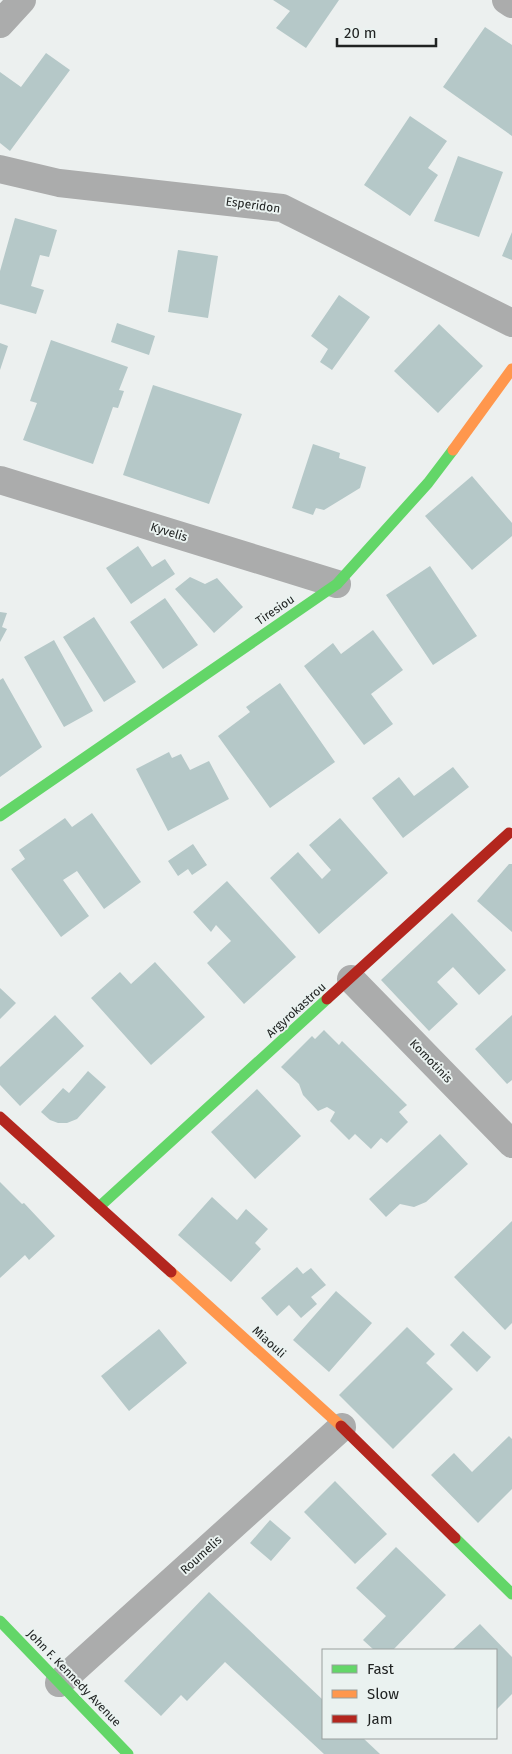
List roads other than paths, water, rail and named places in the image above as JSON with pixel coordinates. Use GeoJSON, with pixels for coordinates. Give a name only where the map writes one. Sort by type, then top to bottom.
{"type":"FeatureCollection","features":[{"type":"Feature","properties":{"kind":"street"},"geometry":{"type":"LineString","coordinates":[[0,24],[22,0]]}},
{"type":"Feature","properties":{"kind":"street"},"geometry":{"type":"LineString","coordinates":[[506,0],[512,4]]}},
{"type":"Feature","properties":{"kind":"street","name":"Esperidon"},"geometry":{"type":"LineString","coordinates":[[0,169],[59,183],[282,208],[512,323]]}},
{"type":"Feature","properties":{"kind":"street","name":"Tiresiou"},"geometry":{"type":"LineString","coordinates":[[0,816],[337,584],[428,483],[512,369]]}},
{"type":"Feature","properties":{"kind":"street","name":"Kyvelis"},"geometry":{"type":"LineString","coordinates":[[0,480],[337,584]]}},
{"type":"Feature","properties":{"kind":"street","name":"Argyrokastrou"},"geometry":{"type":"LineString","coordinates":[[99,1207],[509,833]]}},
{"type":"Feature","properties":{"kind":"street","name":"Komotinis"},"geometry":{"type":"LineString","coordinates":[[351,979],[512,1144]]}},
{"type":"Feature","properties":{"kind":"street","name":"Miaouli"},"geometry":{"type":"LineString","coordinates":[[0,1117],[342,1427],[512,1594]]}},
{"type":"Feature","properties":{"kind":"street","name":"Roumelis"},"geometry":{"type":"LineString","coordinates":[[59,1683],[342,1427]]}},
{"type":"Feature","properties":{"kind":"street","name":"John F. Kennedy Avenue"},"geometry":{"type":"LineString","coordinates":[[0,1621],[128,1754]]}}]}
